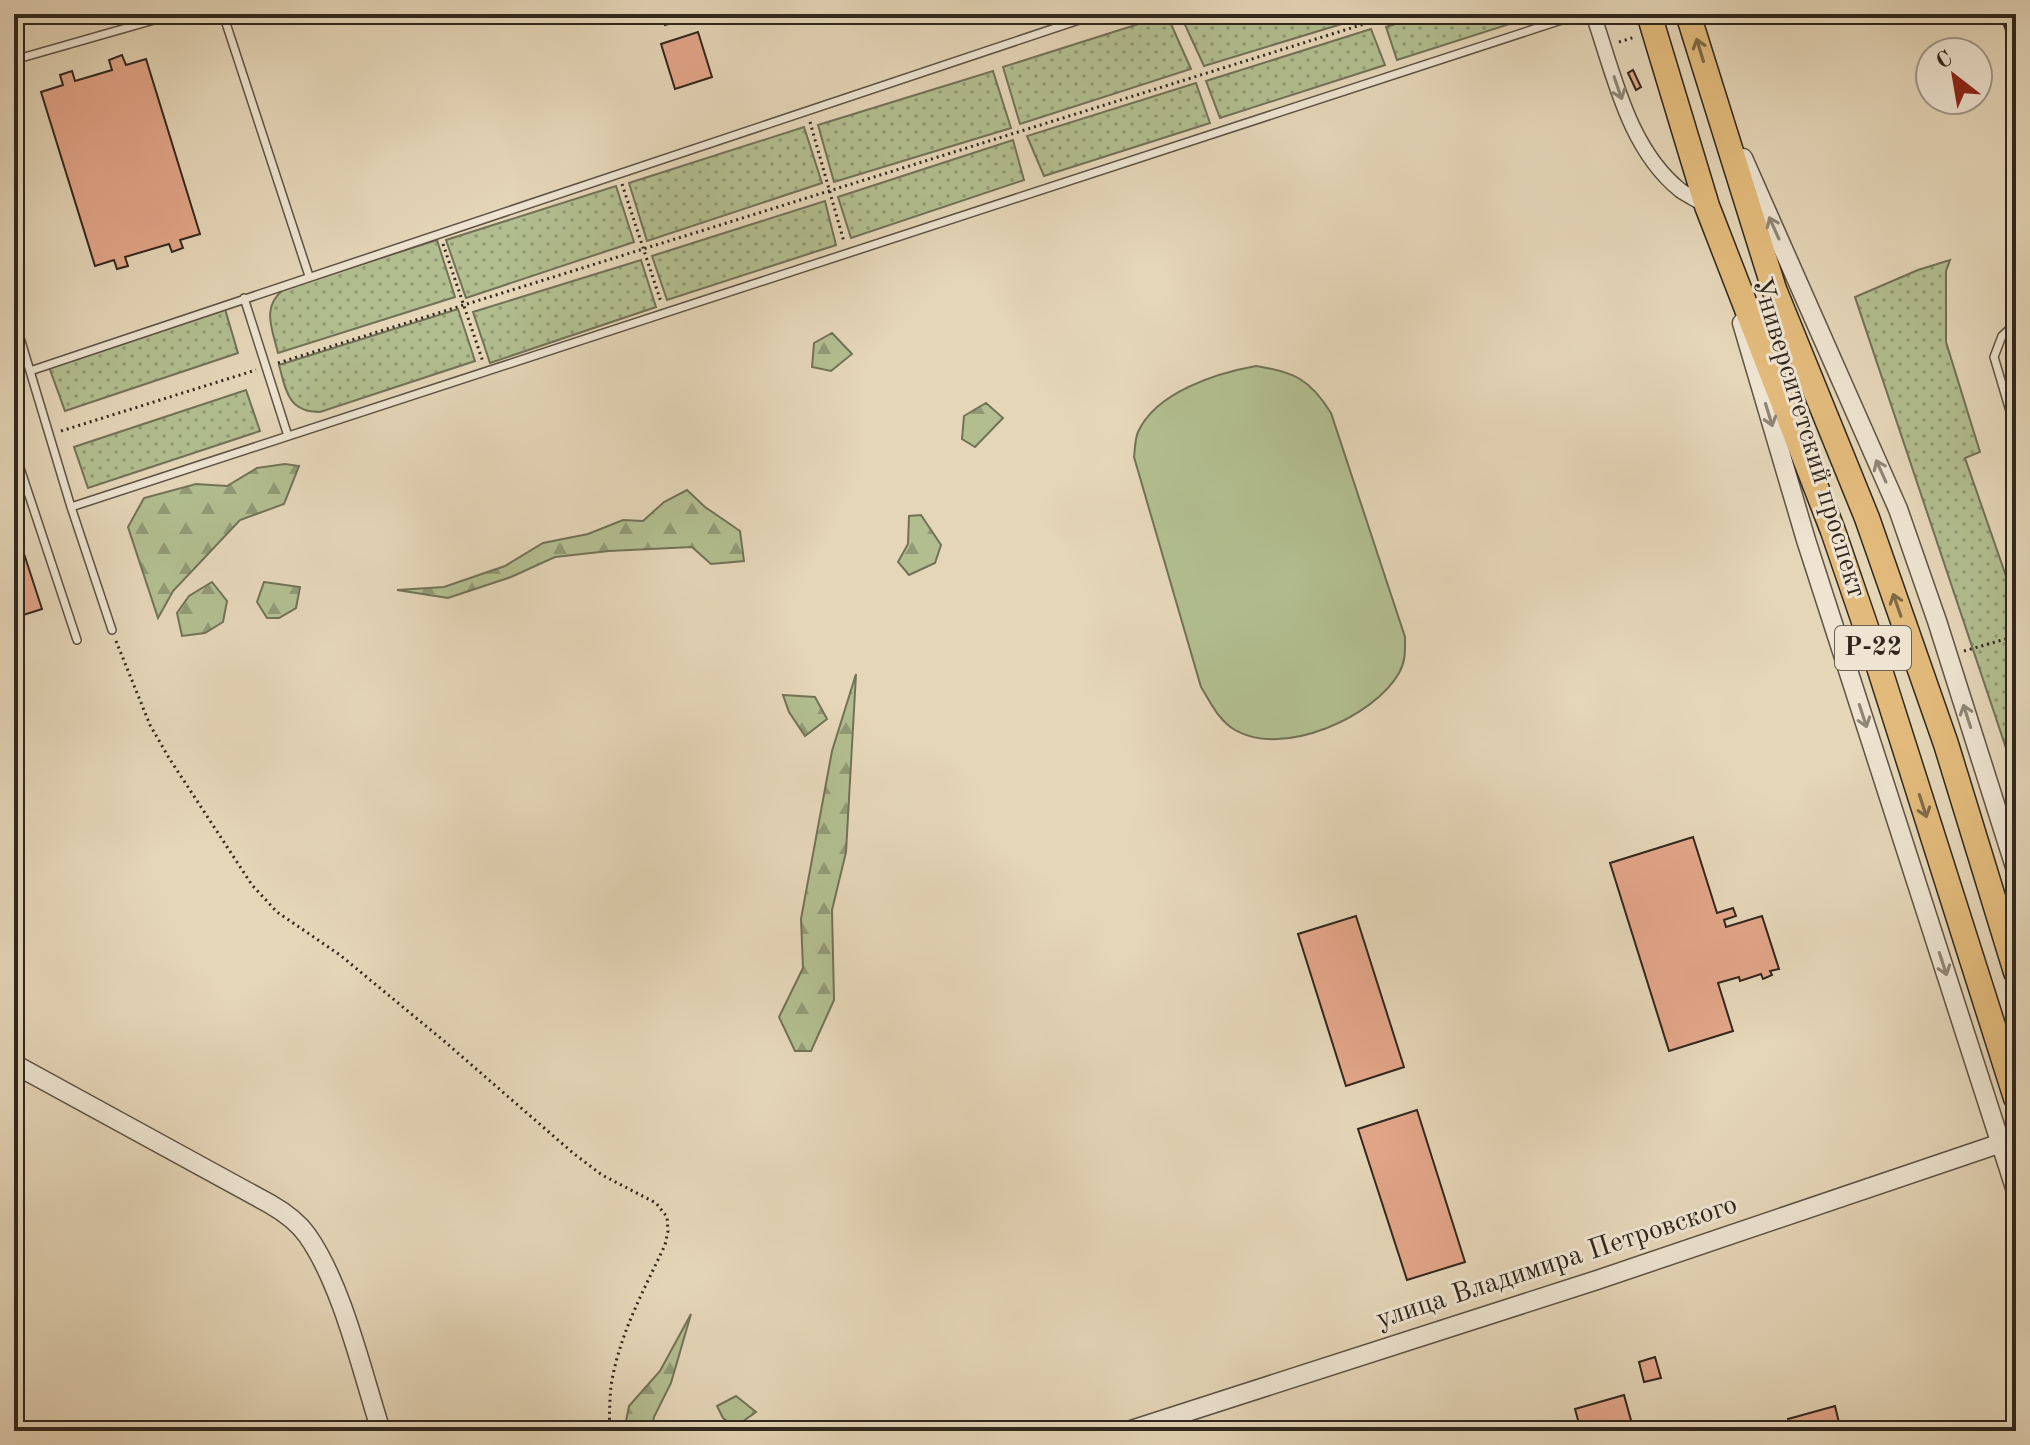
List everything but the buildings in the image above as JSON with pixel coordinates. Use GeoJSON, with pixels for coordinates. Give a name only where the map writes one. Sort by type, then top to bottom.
{"type":"FeatureCollection","features":[{"type":"Feature","properties":{"kind":"highway","name":"Университетский проспект"},"geometry":{"type":"LineString","coordinates":[[1649,14],[1707,206],[1843,558],[2016,1098]]}},
{"type":"Feature","properties":{"kind":"highway","name":"Университетский проспект"},"geometry":{"type":"LineString","coordinates":[[1688,14],[1774,289],[1867,518],[1941,730],[2016,972]]}},
{"type":"Feature","properties":{"kind":"street"},"geometry":{"type":"LineString","coordinates":[[1593,14],[1638,136],[1649,155],[1680,190],[1707,206]]}},
{"type":"Feature","properties":{"kind":"street","name":"Университетский проспект"},"geometry":{"type":"LineString","coordinates":[[1711,85],[1898,509],[2016,870]]}},
{"type":"Feature","properties":{"kind":"street","name":"Университетский проспект"},"geometry":{"type":"LineString","coordinates":[[1707,206],[1806,540],[2011,1140],[2016,1191]]}},
{"type":"Feature","properties":{"kind":"street"},"geometry":{"type":"LineString","coordinates":[[14,1064],[270,1204],[296,1222],[327,1270],[381,1431]]}},
{"type":"Feature","properties":{"kind":"street","name":"улица Владимира Петровского"},"geometry":{"type":"LineString","coordinates":[[1128,1431],[1612,1276],[2011,1140]]}},
{"type":"Feature","properties":{"kind":"lane"},"geometry":{"type":"LineString","coordinates":[[14,60],[175,14]]}},
{"type":"Feature","properties":{"kind":"lane"},"geometry":{"type":"LineString","coordinates":[[223,14],[309,276]]}},
{"type":"Feature","properties":{"kind":"lane"},"geometry":{"type":"LineString","coordinates":[[30,371],[1097,14]]}},
{"type":"Feature","properties":{"kind":"lane"},"geometry":{"type":"LineString","coordinates":[[71,507],[1580,14]]}},
{"type":"Feature","properties":{"kind":"lane"},"geometry":{"type":"LineString","coordinates":[[244,298],[288,436]]}},
{"type":"Feature","properties":{"kind":"lane"},"geometry":{"type":"LineString","coordinates":[[14,318],[112,630]]}},
{"type":"Feature","properties":{"kind":"lane"},"geometry":{"type":"LineString","coordinates":[[2016,323],[2002,336],[1994,357],[2016,431]]}},
{"type":"Feature","properties":{"kind":"lane"},"geometry":{"type":"LineString","coordinates":[[14,450],[77,640]]}},
{"type":"Feature","properties":{"kind":"path"},"geometry":{"type":"LineString","coordinates":[[50,435],[1396,14]]}},
{"type":"Feature","properties":{"kind":"path"},"geometry":{"type":"LineString","coordinates":[[807,110],[847,253]]}},
{"type":"Feature","properties":{"kind":"path"},"geometry":{"type":"LineString","coordinates":[[618,173],[665,313]]}},
{"type":"Feature","properties":{"kind":"path"},"geometry":{"type":"LineString","coordinates":[[439,233],[486,372]]}},
{"type":"Feature","properties":{"kind":"path"},"geometry":{"type":"LineString","coordinates":[[112,630],[150,725],[169,758],[252,885],[277,912],[340,955],[573,1153],[602,1175],[656,1203],[667,1217],[665,1245],[626,1326],[617,1355],[611,1385],[609,1431]]}},
{"type":"Feature","properties":{"kind":"path"},"geometry":{"type":"LineString","coordinates":[[1964,651],[2016,636]]}},
{"type":"Feature","properties":{"kind":"green space"},"geometry":{"type":"Polygon","coordinates":[[[1180,14],[1370,14],[1371,15],[1204,66],[1180,14]]]}},
{"type":"Feature","properties":{"kind":"green space"},"geometry":{"type":"Polygon","coordinates":[[[1426,14],[1541,14],[1397,60],[1386,27],[1426,14]]]}},
{"type":"Feature","properties":{"kind":"green space"},"geometry":{"type":"Polygon","coordinates":[[[1167,15],[1191,69],[1020,124],[1003,67],[1167,15]]]}},
{"type":"Feature","properties":{"kind":"green space"},"geometry":{"type":"Polygon","coordinates":[[[1371,29],[1385,65],[1220,118],[1206,81],[1371,29]]]}},
{"type":"Feature","properties":{"kind":"green space"},"geometry":{"type":"Polygon","coordinates":[[[993,71],[1011,128],[834,182],[818,125],[993,71]]]}},
{"type":"Feature","properties":{"kind":"green space"},"geometry":{"type":"Polygon","coordinates":[[[1196,83],[1210,123],[1044,176],[1027,136],[1196,83]]]}},
{"type":"Feature","properties":{"kind":"green space"},"geometry":{"type":"Polygon","coordinates":[[[804,127],[822,183],[647,241],[629,183],[804,127]]]}},
{"type":"Feature","properties":{"kind":"green space"},"geometry":{"type":"Polygon","coordinates":[[[1013,140],[1024,180],[851,238],[838,197],[1013,140]]]}},
{"type":"Feature","properties":{"kind":"green space"},"geometry":{"type":"Polygon","coordinates":[[[616,186],[634,242],[466,298],[446,240],[616,186]]]}},
{"type":"Feature","properties":{"kind":"green space"},"geometry":{"type":"Polygon","coordinates":[[[825,201],[836,245],[667,300],[652,256],[825,201]]]}},
{"type":"Feature","properties":{"kind":"green space"},"geometry":{"type":"Polygon","coordinates":[[[437,240],[455,297],[278,353],[270,311],[284,289],[437,240]]]}},
{"type":"Feature","properties":{"kind":"green space"},"geometry":{"type":"Polygon","coordinates":[[[641,260],[656,307],[490,363],[473,312],[641,260]]]}},
{"type":"Feature","properties":{"kind":"green space"},"geometry":{"type":"Polygon","coordinates":[[[1950,260],[1946,271],[1946,342],[1980,452],[1965,458],[2006,576],[2016,573],[2016,778],[1855,297],[1950,260]]]}},
{"type":"Feature","properties":{"kind":"green space"},"geometry":{"type":"Polygon","coordinates":[[[225,309],[238,353],[65,411],[49,367],[225,309]]]}},
{"type":"Feature","properties":{"kind":"green space"},"geometry":{"type":"Polygon","coordinates":[[[458,309],[475,361],[320,412],[301,408],[290,398],[279,365],[458,309]]]}},
{"type":"Feature","properties":{"kind":"green space"},"geometry":{"type":"Polygon","coordinates":[[[832,333],[852,354],[831,371],[812,367],[814,343],[832,333]]]}},
{"type":"Feature","properties":{"kind":"green space"},"geometry":{"type":"Polygon","coordinates":[[[1256,366],[1300,379],[1316,392],[1331,413],[1405,637],[1404,660],[1399,673],[1370,704],[1326,728],[1277,739],[1255,737],[1229,726],[1201,687],[1134,457],[1138,432],[1147,418],[1173,395],[1206,379],[1256,366]]]}},
{"type":"Feature","properties":{"kind":"green space"},"geometry":{"type":"Polygon","coordinates":[[[246,390],[260,431],[88,488],[74,447],[246,390]]]}},
{"type":"Feature","properties":{"kind":"green space"},"geometry":{"type":"Polygon","coordinates":[[[986,403],[1003,418],[975,447],[962,439],[964,416],[986,403]]]}},
{"type":"Feature","properties":{"kind":"green space"},"geometry":{"type":"Polygon","coordinates":[[[285,464],[299,466],[284,504],[240,520],[173,591],[158,618],[128,527],[144,498],[196,484],[227,486],[257,468],[285,464]]]}},
{"type":"Feature","properties":{"kind":"green space"},"geometry":{"type":"Polygon","coordinates":[[[687,490],[705,507],[740,531],[744,561],[711,564],[692,547],[609,551],[555,557],[511,577],[448,598],[397,590],[444,587],[505,566],[543,543],[588,534],[623,520],[643,521],[664,502],[687,490]]]}},
{"type":"Feature","properties":{"kind":"green space"},"geometry":{"type":"Polygon","coordinates":[[[921,515],[941,545],[935,563],[909,575],[898,562],[908,544],[909,516],[921,515]]]}},
{"type":"Feature","properties":{"kind":"green space"},"geometry":{"type":"Polygon","coordinates":[[[212,582],[227,601],[223,622],[205,633],[182,636],[177,613],[189,596],[212,582]]]}},
{"type":"Feature","properties":{"kind":"green space"},"geometry":{"type":"Polygon","coordinates":[[[264,582],[300,587],[296,608],[279,618],[267,618],[257,602],[264,582]]]}},
{"type":"Feature","properties":{"kind":"green space"},"geometry":{"type":"Polygon","coordinates":[[[856,674],[846,852],[832,910],[834,1000],[811,1051],[795,1051],[779,1017],[803,968],[801,919],[832,751],[856,674]]]}},
{"type":"Feature","properties":{"kind":"green space"},"geometry":{"type":"Polygon","coordinates":[[[783,695],[815,697],[827,719],[805,736],[789,712],[783,695]]]}},
{"type":"Feature","properties":{"kind":"green space"},"geometry":{"type":"Polygon","coordinates":[[[691,1314],[671,1383],[654,1417],[651,1431],[624,1431],[629,1406],[660,1371],[691,1314]]]}},
{"type":"Feature","properties":{"kind":"green space"},"geometry":{"type":"Polygon","coordinates":[[[736,1396],[756,1412],[735,1427],[723,1418],[717,1406],[736,1396]]]}}]}
